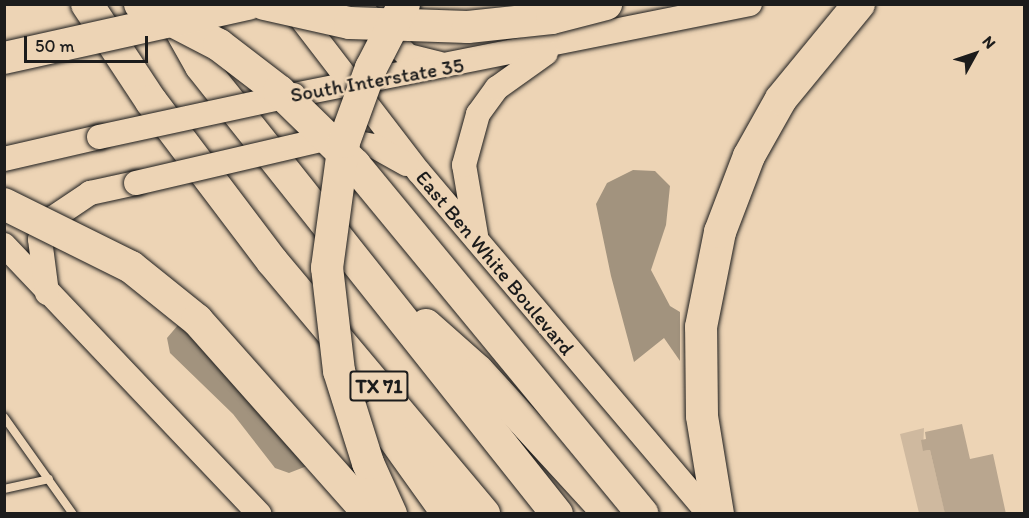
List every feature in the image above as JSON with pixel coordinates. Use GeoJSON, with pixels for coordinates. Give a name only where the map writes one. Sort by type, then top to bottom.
{"type":"FeatureCollection","features":[{"type":"Feature","properties":{"kind":"highway","name":"TX 71"},"geometry":{"type":"LineString","coordinates":[[87,4],[151,101],[272,261],[484,513]]}},
{"type":"Feature","properties":{"kind":"highway"},"geometry":{"type":"LineString","coordinates":[[140,4],[219,45],[279,91],[355,165],[643,513]]}},
{"type":"Feature","properties":{"kind":"highway","name":"TX 71"},"geometry":{"type":"LineString","coordinates":[[166,4],[201,66],[363,266],[557,513]]}},
{"type":"Feature","properties":{"kind":"highway"},"geometry":{"type":"LineString","coordinates":[[4,58],[248,4]]}},
{"type":"Feature","properties":{"kind":"highway"},"geometry":{"type":"LineString","coordinates":[[264,4],[350,23],[468,27],[552,18],[606,4]]}},
{"type":"Feature","properties":{"kind":"highway"},"geometry":{"type":"LineString","coordinates":[[391,513],[368,463],[339,370],[327,268],[344,142],[371,68],[404,4]]}},
{"type":"Feature","properties":{"kind":"highway"},"geometry":{"type":"LineString","coordinates":[[718,513],[702,416],[701,327],[720,232],[749,156],[781,99],[859,4]]}},
{"type":"Feature","properties":{"kind":"highway"},"geometry":{"type":"LineString","coordinates":[[4,204],[131,267],[197,320],[369,513]]}},
{"type":"Feature","properties":{"kind":"highway"},"geometry":{"type":"LineString","coordinates":[[272,261],[448,513]]}},
{"type":"Feature","properties":{"kind":"highway"},"geometry":{"type":"LineString","coordinates":[[363,266],[477,371],[609,513]]}},
{"type":"Feature","properties":{"kind":"main road","name":"East Ben White Boulevard"},"geometry":{"type":"LineString","coordinates":[[290,4],[419,172],[709,513]]}},
{"type":"Feature","properties":{"kind":"main road"},"geometry":{"type":"LineString","coordinates":[[357,4],[408,56],[454,66]]}},
{"type":"Feature","properties":{"kind":"main road","name":"South Interstate 35"},"geometry":{"type":"LineString","coordinates":[[4,159],[294,94],[454,66],[750,4]]}},
{"type":"Feature","properties":{"kind":"main road"},"geometry":{"type":"LineString","coordinates":[[478,243],[466,200],[464,165],[478,114],[497,88],[558,45]]}},
{"type":"Feature","properties":{"kind":"main road"},"geometry":{"type":"LineString","coordinates":[[48,295],[40,239],[53,218],[90,193],[329,138],[374,146],[419,172]]}},
{"type":"Feature","properties":{"kind":"main road"},"geometry":{"type":"LineString","coordinates":[[4,245],[48,295],[259,513]]}},
{"type":"Feature","properties":{"kind":"lane"},"geometry":{"type":"LineString","coordinates":[[4,417],[73,513]]}},
{"type":"Feature","properties":{"kind":"lane"},"geometry":{"type":"LineString","coordinates":[[4,489],[49,480]]}},
{"type":"Feature","properties":{"kind":"shaded area"},"geometry":{"type":"Polygon","coordinates":[[[633,170],[655,171],[670,186],[666,225],[651,270],[670,306],[680,312],[680,361],[664,338],[634,362],[611,276],[596,204],[607,183],[633,170]]]}},
{"type":"Feature","properties":{"kind":"shaded area"},"geometry":{"type":"Polygon","coordinates":[[[184,318],[307,466],[289,473],[275,468],[233,414],[170,353],[167,338],[184,318]]]}},
{"type":"Feature","properties":{"kind":"shaded area"},"geometry":{"type":"Polygon","coordinates":[[[924,428],[923,451],[930,450],[945,513],[919,513],[900,434],[924,428]]]}},
{"type":"Feature","properties":{"kind":"building"},"geometry":{"type":"Polygon","coordinates":[[[962,424],[970,459],[993,454],[1006,514],[945,514],[930,450],[923,451],[921,440],[926,439],[925,432],[962,424]]]}}]}
